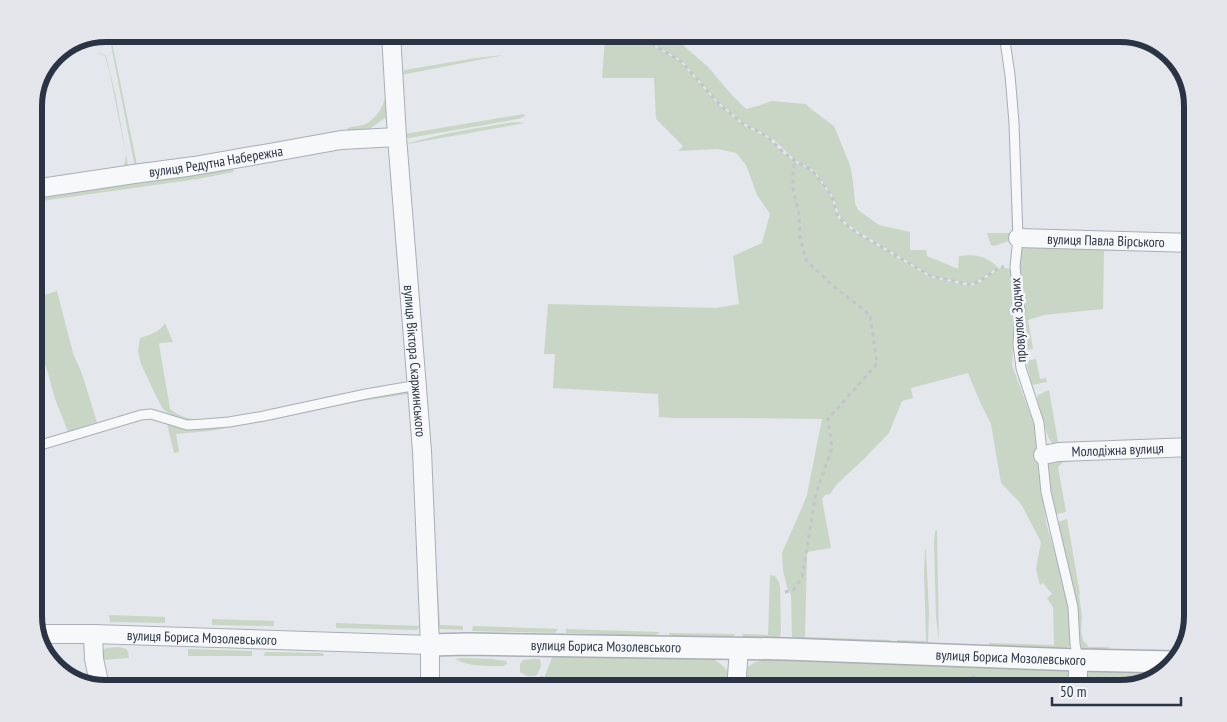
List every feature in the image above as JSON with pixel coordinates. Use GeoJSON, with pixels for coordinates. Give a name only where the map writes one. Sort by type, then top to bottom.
{"type":"FeatureCollection","features":[{"type":"Feature","properties":{"kind":"street","name":"вулиця Віктора Скаржинського"},"geometry":{"type":"LineString","coordinates":[[391,42],[397,137],[422,451],[430,680]]}},
{"type":"Feature","properties":{"kind":"street","name":"вулиця Редутна Набережна"},"geometry":{"type":"LineString","coordinates":[[43,188],[194,166],[342,140],[397,137]]}},
{"type":"Feature","properties":{"kind":"street","name":"вулиця Павла Вірського"},"geometry":{"type":"LineString","coordinates":[[1018,238],[1184,243]]}},
{"type":"Feature","properties":{"kind":"street","name":"Молодіжна вулиця"},"geometry":{"type":"LineString","coordinates":[[1042,455],[1058,452],[1184,448]]}},
{"type":"Feature","properties":{"kind":"street","name":"вулиця Бориса Мозолевського"},"geometry":{"type":"LineString","coordinates":[[46,634],[430,645],[487,644],[944,654],[1165,662]]}},
{"type":"Feature","properties":{"kind":"street"},"geometry":{"type":"LineString","coordinates":[[93,634],[94,658],[99,679]]}},
{"type":"Feature","properties":{"kind":"street"},"geometry":{"type":"LineString","coordinates":[[738,649],[738,680]]}},
{"type":"Feature","properties":{"kind":"street"},"geometry":{"type":"LineString","coordinates":[[1078,660],[1078,680]]}},
{"type":"Feature","properties":{"kind":"lane","name":"провулок Зодчих"},"geometry":{"type":"LineString","coordinates":[[1005,42],[1014,123],[1018,238],[1015,267],[1020,310],[1018,344],[1022,368],[1039,423],[1046,492],[1073,607],[1078,660]]}},
{"type":"Feature","properties":{"kind":"lane"},"geometry":{"type":"LineString","coordinates":[[43,444],[141,415],[151,414],[187,424],[229,422],[418,385]]}},
{"type":"Feature","properties":{"kind":"path"},"geometry":{"type":"LineString","coordinates":[[648,42],[681,60],[718,102],[744,125],[769,138],[795,162],[808,168],[816,175],[832,196],[838,217],[854,231],[931,276],[971,285],[1000,266],[1015,267]]}},
{"type":"Feature","properties":{"kind":"path"},"geometry":{"type":"LineString","coordinates":[[785,592],[793,590],[802,578],[816,494],[832,448],[828,419],[877,364],[870,315],[831,284],[806,260],[800,237],[800,214],[793,189],[795,162]]}},
{"type":"Feature","properties":{"kind":"path"},"geometry":{"type":"LineString","coordinates":[[541,677],[546,680]]}},
{"type":"Feature","properties":{"kind":"green space"},"geometry":{"type":"Polygon","coordinates":[[[110,42],[112,42],[137,165],[166,161],[166,164],[137,167],[134,163],[110,42]]]}},
{"type":"Feature","properties":{"kind":"green space"},"geometry":{"type":"Polygon","coordinates":[[[383,42],[387,42],[389,115],[368,130],[353,133],[348,131],[347,128],[367,123],[377,114],[383,104],[386,93],[383,42]]]}},
{"type":"Feature","properties":{"kind":"green space"},"geometry":{"type":"Polygon","coordinates":[[[605,42],[647,42],[680,61],[717,103],[743,125],[768,138],[782,152],[816,175],[831,196],[838,218],[853,231],[930,277],[970,286],[980,282],[1001,267],[1010,269],[1016,318],[1012,365],[1036,430],[1038,470],[1047,526],[1066,592],[1071,623],[1070,646],[1065,650],[989,647],[989,643],[1054,645],[1053,607],[1047,598],[1052,594],[1043,583],[1040,585],[1036,569],[1041,542],[1021,504],[1001,483],[991,424],[968,373],[911,388],[913,398],[902,401],[889,433],[837,484],[830,494],[825,495],[822,499],[831,548],[807,552],[805,637],[891,640],[890,643],[794,641],[792,637],[791,595],[783,570],[782,553],[807,495],[822,419],[659,417],[658,394],[553,388],[555,354],[544,354],[548,304],[717,308],[739,304],[733,256],[762,243],[770,214],[757,195],[746,165],[736,153],[718,149],[678,151],[683,146],[656,119],[654,78],[602,78],[605,42]]]}},
{"type":"Feature","properties":{"kind":"green space"},"geometry":{"type":"Polygon","coordinates":[[[649,42],[681,42],[708,67],[746,109],[771,101],[806,104],[834,126],[850,165],[855,203],[858,210],[879,225],[910,232],[910,250],[926,250],[927,256],[958,269],[959,256],[965,255],[984,258],[998,267],[971,284],[931,276],[859,233],[841,219],[832,195],[816,173],[795,160],[773,139],[743,123],[716,100],[681,60],[649,42]]]}},
{"type":"Feature","properties":{"kind":"green space"},"geometry":{"type":"Polygon","coordinates":[[[97,52],[106,56],[116,97],[128,166],[125,169],[83,173],[123,167],[126,155],[105,56],[97,52]]]}},
{"type":"Feature","properties":{"kind":"green space"},"geometry":{"type":"Polygon","coordinates":[[[504,55],[401,75],[405,134],[524,114],[525,116],[518,119],[409,138],[401,136],[399,75],[405,70],[504,55]]]}},
{"type":"Feature","properties":{"kind":"green space"},"geometry":{"type":"Polygon","coordinates":[[[1009,118],[1011,119],[1014,239],[994,246],[991,245],[987,233],[1012,233],[1009,118]]]}},
{"type":"Feature","properties":{"kind":"green space"},"geometry":{"type":"Polygon","coordinates":[[[515,122],[525,123],[402,145],[444,134],[515,122]]]}},
{"type":"Feature","properties":{"kind":"green space"},"geometry":{"type":"Polygon","coordinates":[[[232,168],[234,172],[198,179],[43,201],[43,196],[232,168]]]}},
{"type":"Feature","properties":{"kind":"green space"},"geometry":{"type":"Polygon","coordinates":[[[1123,245],[1124,251],[1104,251],[1103,309],[1044,315],[1028,320],[1033,349],[1024,350],[1024,315],[1019,278],[1020,246],[1123,245]]]}},
{"type":"Feature","properties":{"kind":"green space"},"geometry":{"type":"Polygon","coordinates":[[[57,291],[73,353],[82,374],[97,422],[68,432],[54,396],[43,359],[43,295],[57,291]]]}},
{"type":"Feature","properties":{"kind":"green space"},"geometry":{"type":"Polygon","coordinates":[[[165,323],[173,342],[159,344],[170,409],[190,419],[225,417],[192,422],[168,413],[163,409],[141,364],[138,351],[140,338],[157,331],[165,323]]]}},
{"type":"Feature","properties":{"kind":"green space"},"geometry":{"type":"Polygon","coordinates":[[[1036,359],[1040,379],[1046,378],[1047,382],[1032,385],[1026,361],[1036,359]]]}},
{"type":"Feature","properties":{"kind":"green space"},"geometry":{"type":"Polygon","coordinates":[[[1049,390],[1059,447],[1055,448],[1048,437],[1037,399],[1038,395],[1049,390]]]}},
{"type":"Feature","properties":{"kind":"green space"},"geometry":{"type":"Polygon","coordinates":[[[407,391],[410,393],[411,410],[408,394],[355,402],[209,431],[176,434],[179,452],[174,453],[167,423],[186,428],[233,425],[368,397],[407,391]]]}},
{"type":"Feature","properties":{"kind":"green space"},"geometry":{"type":"Polygon","coordinates":[[[1054,458],[1097,459],[1063,462],[1058,467],[1066,512],[1056,514],[1048,466],[1054,458]]]}},
{"type":"Feature","properties":{"kind":"green space"},"geometry":{"type":"Polygon","coordinates":[[[1067,519],[1080,594],[1083,641],[1088,647],[1109,647],[1108,649],[1089,649],[1083,651],[1081,646],[1058,522],[1067,519]]]}},
{"type":"Feature","properties":{"kind":"green space"},"geometry":{"type":"Polygon","coordinates":[[[937,530],[939,641],[936,618],[934,542],[935,531],[937,530]]]}},
{"type":"Feature","properties":{"kind":"green space"},"geometry":{"type":"Polygon","coordinates":[[[435,544],[440,625],[463,626],[463,630],[440,629],[437,625],[435,544]]]}},
{"type":"Feature","properties":{"kind":"green space"},"geometry":{"type":"Polygon","coordinates":[[[925,548],[929,612],[928,642],[897,644],[897,640],[926,641],[925,548]]]}},
{"type":"Feature","properties":{"kind":"green space"},"geometry":{"type":"Polygon","coordinates":[[[770,575],[775,576],[780,587],[781,632],[779,639],[744,639],[742,634],[768,635],[770,575]]]}},
{"type":"Feature","properties":{"kind":"green space"},"geometry":{"type":"Polygon","coordinates":[[[109,615],[165,617],[165,623],[110,622],[109,615]]]}},
{"type":"Feature","properties":{"kind":"green space"},"geometry":{"type":"Polygon","coordinates":[[[212,619],[274,621],[274,626],[212,625],[212,619]]]}},
{"type":"Feature","properties":{"kind":"green space"},"geometry":{"type":"Polygon","coordinates":[[[336,623],[420,626],[417,630],[336,628],[336,623]]]}},
{"type":"Feature","properties":{"kind":"green space"},"geometry":{"type":"Polygon","coordinates":[[[473,626],[558,629],[555,633],[472,631],[473,626]]]}},
{"type":"Feature","properties":{"kind":"green space"},"geometry":{"type":"Polygon","coordinates":[[[566,629],[660,632],[655,636],[566,633],[566,629]]]}},
{"type":"Feature","properties":{"kind":"green space"},"geometry":{"type":"Polygon","coordinates":[[[669,633],[735,634],[733,638],[670,637],[669,633]]]}},
{"type":"Feature","properties":{"kind":"green space"},"geometry":{"type":"Polygon","coordinates":[[[119,647],[126,649],[129,658],[102,660],[101,651],[106,648],[119,647]]]}},
{"type":"Feature","properties":{"kind":"green space"},"geometry":{"type":"Polygon","coordinates":[[[188,649],[252,651],[252,656],[188,656],[188,649]]]}},
{"type":"Feature","properties":{"kind":"green space"},"geometry":{"type":"Polygon","coordinates":[[[265,652],[323,653],[324,656],[264,656],[265,652]]]}},
{"type":"Feature","properties":{"kind":"green space"},"geometry":{"type":"Polygon","coordinates":[[[554,653],[708,656],[726,669],[732,680],[543,680],[554,653]]]}},
{"type":"Feature","properties":{"kind":"green space"},"geometry":{"type":"Polygon","coordinates":[[[455,659],[492,659],[506,661],[507,664],[503,666],[479,666],[455,659]]]}},
{"type":"Feature","properties":{"kind":"green space"},"geometry":{"type":"Polygon","coordinates":[[[540,659],[541,666],[537,675],[528,676],[520,672],[520,664],[523,660],[540,659]]]}},
{"type":"Feature","properties":{"kind":"green space"},"geometry":{"type":"Polygon","coordinates":[[[764,659],[1069,666],[1072,680],[743,680],[744,672],[753,663],[764,659]]]}},
{"type":"Feature","properties":{"kind":"green space"},"geometry":{"type":"Polygon","coordinates":[[[1089,668],[1156,669],[1145,675],[1121,680],[1081,680],[1082,674],[1089,668]]]}}]}
